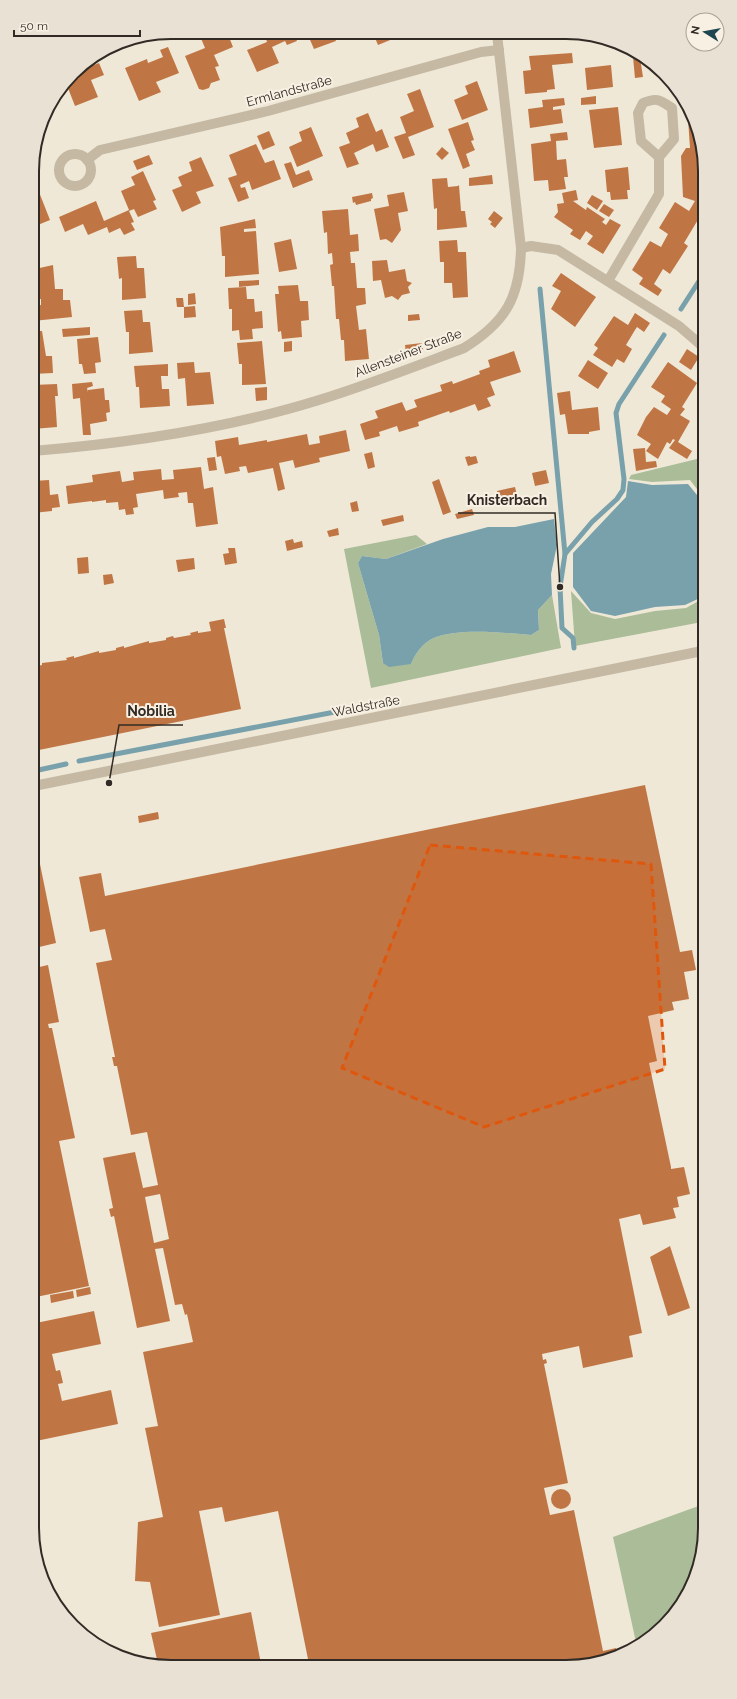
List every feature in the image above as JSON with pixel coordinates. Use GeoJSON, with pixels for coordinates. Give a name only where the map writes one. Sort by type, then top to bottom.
{"type":"FeatureCollection","features":[{"type":"Feature","properties":{"kind":"street","name":"Allensteiner Straße"},"geometry":{"type":"LineString","coordinates":[[39,450],[151,439],[232,423],[319,400],[464,348],[483,337],[496,324],[510,304],[520,270],[521,248],[498,39]]}},
{"type":"Feature","properties":{"kind":"street","name":"Ermlandstraße"},"geometry":{"type":"LineString","coordinates":[[87,160],[100,150],[268,111],[481,52],[499,50]]}},
{"type":"Feature","properties":{"kind":"street"},"geometry":{"type":"LineString","coordinates":[[608,282],[659,194],[659,157],[674,139],[672,108],[663,102],[653,99],[643,103],[638,113],[641,141],[659,157]]}},
{"type":"Feature","properties":{"kind":"street"},"geometry":{"type":"LineString","coordinates":[[521,248],[531,246],[558,250],[679,326],[698,342]]}},
{"type":"Feature","properties":{"kind":"street","name":"Waldstraße"},"geometry":{"type":"LineString","coordinates":[[39,785],[698,652]]}},
{"type":"Feature","properties":{"kind":"highlighted area"},"geometry":{"type":"Polygon","coordinates":[[[430,845],[651,864],[665,1069],[484,1127],[342,1068],[430,845]]]}},
{"type":"Feature","properties":{"kind":"green space"},"geometry":{"type":"Polygon","coordinates":[[[698,459],[698,490],[690,480],[652,482],[629,479],[631,475],[698,459]]]}},
{"type":"Feature","properties":{"kind":"green space"},"geometry":{"type":"Polygon","coordinates":[[[416,535],[427,544],[386,559],[362,556],[358,563],[379,635],[383,663],[411,664],[418,652],[427,642],[436,637],[448,634],[477,632],[531,635],[539,630],[538,610],[552,595],[561,648],[371,688],[344,549],[416,535]]]}},
{"type":"Feature","properties":{"kind":"green space"},"geometry":{"type":"Polygon","coordinates":[[[571,591],[591,613],[615,619],[655,611],[686,608],[698,601],[698,623],[575,646],[571,591]]]}},
{"type":"Feature","properties":{"kind":"green space"},"geometry":{"type":"Polygon","coordinates":[[[698,1506],[698,1537],[688,1579],[671,1608],[646,1633],[635,1640],[613,1537],[698,1506]]]}},
{"type":"Feature","properties":{"kind":"water"},"geometry":{"type":"Polygon","coordinates":[[[628,481],[652,485],[688,484],[697,495],[698,599],[685,605],[655,607],[615,616],[591,611],[573,587],[573,553],[626,497],[628,481]]]}},
{"type":"Feature","properties":{"kind":"water"},"geometry":{"type":"Polygon","coordinates":[[[554,519],[557,545],[551,574],[552,595],[538,610],[539,630],[531,635],[477,632],[448,634],[436,637],[427,642],[418,652],[411,664],[389,667],[383,663],[379,635],[358,563],[362,556],[386,559],[443,539],[488,527],[515,527],[554,519]]]}},
{"type":"Feature","properties":{"kind":"building"},"geometry":{"type":"Polygon","coordinates":[[[201,39],[230,39],[233,47],[214,55],[219,66],[215,67],[220,80],[211,83],[209,88],[203,90],[199,89],[185,56],[205,48],[201,39]]]}},
{"type":"Feature","properties":{"kind":"building"},"geometry":{"type":"Polygon","coordinates":[[[266,39],[296,39],[297,41],[287,45],[285,41],[272,47],[279,63],[257,72],[247,50],[267,42],[266,39]]]}},
{"type":"Feature","properties":{"kind":"building"},"geometry":{"type":"Polygon","coordinates":[[[310,39],[335,39],[336,41],[314,49],[310,39]]]}},
{"type":"Feature","properties":{"kind":"building"},"geometry":{"type":"Polygon","coordinates":[[[376,39],[393,39],[378,45],[376,39]]]}},
{"type":"Feature","properties":{"kind":"building"},"geometry":{"type":"Polygon","coordinates":[[[168,47],[179,73],[156,82],[161,92],[139,101],[125,68],[147,59],[148,63],[163,57],[160,50],[168,47]]]}},
{"type":"Feature","properties":{"kind":"building"},"geometry":{"type":"Polygon","coordinates":[[[572,53],[573,63],[552,65],[555,89],[547,90],[547,92],[525,94],[523,71],[531,70],[529,56],[572,53]]]}},
{"type":"Feature","properties":{"kind":"building"},"geometry":{"type":"Polygon","coordinates":[[[633,58],[641,62],[643,77],[635,78],[633,58]]]}},
{"type":"Feature","properties":{"kind":"building"},"geometry":{"type":"Polygon","coordinates":[[[99,63],[104,75],[91,80],[98,97],[75,106],[68,88],[92,66],[99,63]]]}},
{"type":"Feature","properties":{"kind":"building"},"geometry":{"type":"Polygon","coordinates":[[[611,65],[613,87],[587,90],[585,68],[611,65]]]}},
{"type":"Feature","properties":{"kind":"building"},"geometry":{"type":"Polygon","coordinates":[[[477,81],[488,110],[462,120],[454,100],[468,94],[465,86],[477,81]]]}},
{"type":"Feature","properties":{"kind":"building"},"geometry":{"type":"Polygon","coordinates":[[[420,89],[434,127],[408,137],[415,155],[403,159],[394,137],[406,133],[400,117],[414,111],[407,94],[420,89]]]}},
{"type":"Feature","properties":{"kind":"building"},"geometry":{"type":"Polygon","coordinates":[[[596,96],[596,104],[581,105],[581,98],[596,96]]]}},
{"type":"Feature","properties":{"kind":"building"},"geometry":{"type":"Polygon","coordinates":[[[564,98],[565,105],[553,107],[553,110],[561,109],[563,123],[530,128],[528,109],[543,107],[542,100],[564,98]]]}},
{"type":"Feature","properties":{"kind":"building"},"geometry":{"type":"Polygon","coordinates":[[[618,107],[622,145],[594,148],[589,110],[618,107]]]}},
{"type":"Feature","properties":{"kind":"building"},"geometry":{"type":"Polygon","coordinates":[[[368,113],[376,132],[382,129],[389,147],[376,152],[373,144],[354,153],[359,164],[347,168],[339,147],[350,143],[346,133],[359,127],[356,118],[368,113]]]}},
{"type":"Feature","properties":{"kind":"building"},"geometry":{"type":"Polygon","coordinates":[[[688,120],[694,137],[697,154],[698,220],[684,243],[688,246],[670,274],[663,269],[654,284],[662,290],[658,296],[639,284],[643,278],[632,270],[650,241],[661,247],[668,234],[659,228],[675,202],[689,211],[695,201],[683,197],[681,156],[686,148],[690,148],[688,120]]]}},
{"type":"Feature","properties":{"kind":"building"},"geometry":{"type":"Polygon","coordinates":[[[468,122],[474,140],[471,141],[475,150],[466,154],[470,166],[463,169],[448,129],[468,122]]]}},
{"type":"Feature","properties":{"kind":"building"},"geometry":{"type":"Polygon","coordinates":[[[311,127],[323,156],[297,167],[289,147],[302,141],[299,132],[311,127]]]}},
{"type":"Feature","properties":{"kind":"building"},"geometry":{"type":"Polygon","coordinates":[[[269,131],[275,145],[263,150],[257,136],[269,131]]]}},
{"type":"Feature","properties":{"kind":"building"},"geometry":{"type":"Polygon","coordinates":[[[567,132],[568,140],[556,141],[557,160],[566,159],[568,177],[564,177],[566,189],[549,191],[548,180],[534,181],[531,144],[551,141],[550,134],[567,132]]]}},
{"type":"Feature","properties":{"kind":"building"},"geometry":{"type":"Polygon","coordinates":[[[256,144],[265,163],[274,160],[281,179],[252,190],[249,181],[240,185],[241,188],[245,187],[249,198],[238,202],[228,178],[237,175],[229,155],[256,144]]]}},
{"type":"Feature","properties":{"kind":"building"},"geometry":{"type":"Polygon","coordinates":[[[442,147],[449,153],[442,160],[436,154],[442,147]]]}},
{"type":"Feature","properties":{"kind":"building"},"geometry":{"type":"Polygon","coordinates":[[[149,155],[153,164],[137,170],[133,161],[149,155]]]}},
{"type":"Feature","properties":{"kind":"building"},"geometry":{"type":"Polygon","coordinates":[[[201,157],[214,186],[196,192],[201,203],[182,212],[172,190],[182,186],[178,177],[192,171],[189,162],[201,157]]]}},
{"type":"Feature","properties":{"kind":"building"},"geometry":{"type":"Polygon","coordinates":[[[291,162],[296,175],[309,170],[313,180],[293,188],[284,164],[291,162]]]}},
{"type":"Feature","properties":{"kind":"building"},"geometry":{"type":"Polygon","coordinates":[[[628,167],[630,190],[627,190],[628,199],[611,200],[610,192],[607,192],[605,170],[628,167]]]}},
{"type":"Feature","properties":{"kind":"building"},"geometry":{"type":"Polygon","coordinates":[[[143,171],[156,200],[153,201],[157,209],[138,217],[134,209],[129,211],[134,222],[131,223],[135,230],[124,235],[120,228],[109,233],[107,227],[88,235],[83,224],[65,232],[59,217],[96,201],[104,221],[129,210],[121,191],[135,185],[131,177],[143,171]]]}},
{"type":"Feature","properties":{"kind":"building"},"geometry":{"type":"Polygon","coordinates":[[[492,175],[493,184],[469,186],[469,178],[492,175]]]}},
{"type":"Feature","properties":{"kind":"building"},"geometry":{"type":"Polygon","coordinates":[[[447,178],[448,187],[459,185],[461,211],[465,211],[467,227],[437,230],[437,208],[434,209],[432,179],[447,178]]]}},
{"type":"Feature","properties":{"kind":"building"},"geometry":{"type":"Polygon","coordinates":[[[576,190],[578,200],[573,201],[586,210],[587,207],[605,219],[602,222],[606,225],[610,219],[621,225],[603,254],[587,244],[593,236],[586,231],[580,240],[570,234],[573,230],[554,217],[558,212],[557,204],[564,203],[562,193],[576,190]]]}},
{"type":"Feature","properties":{"kind":"building"},"geometry":{"type":"Polygon","coordinates":[[[39,192],[50,220],[39,225],[39,192]]]}},
{"type":"Feature","properties":{"kind":"building"},"geometry":{"type":"Polygon","coordinates":[[[404,192],[408,211],[398,213],[401,230],[392,243],[386,239],[380,240],[374,209],[389,206],[387,195],[404,192]]]}},
{"type":"Feature","properties":{"kind":"building"},"geometry":{"type":"Polygon","coordinates":[[[372,193],[373,198],[371,201],[356,205],[355,202],[353,203],[352,197],[372,193]]]}},
{"type":"Feature","properties":{"kind":"building"},"geometry":{"type":"Polygon","coordinates":[[[592,195],[603,201],[597,210],[587,203],[592,195]]]}},
{"type":"Feature","properties":{"kind":"building"},"geometry":{"type":"Polygon","coordinates":[[[604,204],[614,210],[609,217],[599,211],[604,204]]]}},
{"type":"Feature","properties":{"kind":"building"},"geometry":{"type":"Polygon","coordinates":[[[348,209],[350,235],[358,234],[359,251],[350,252],[351,263],[355,263],[357,288],[365,288],[366,304],[356,306],[359,330],[366,329],[369,359],[345,361],[344,340],[341,340],[339,319],[336,319],[334,286],[332,286],[330,265],[333,264],[332,253],[328,254],[327,232],[324,233],[322,211],[348,209]]]}},
{"type":"Feature","properties":{"kind":"building"},"geometry":{"type":"Polygon","coordinates":[[[494,211],[503,218],[495,228],[490,224],[492,222],[488,219],[494,211]]]}},
{"type":"Feature","properties":{"kind":"building"},"geometry":{"type":"Polygon","coordinates":[[[255,219],[256,228],[244,229],[244,232],[256,231],[259,274],[225,277],[225,256],[222,256],[220,227],[255,219]]]}},
{"type":"Feature","properties":{"kind":"building"},"geometry":{"type":"Polygon","coordinates":[[[291,239],[297,269],[279,272],[274,243],[291,239]]]}},
{"type":"Feature","properties":{"kind":"building"},"geometry":{"type":"Polygon","coordinates":[[[457,240],[458,252],[466,252],[468,297],[453,298],[452,283],[444,283],[444,262],[440,262],[439,241],[457,240]]]}},
{"type":"Feature","properties":{"kind":"building"},"geometry":{"type":"Polygon","coordinates":[[[136,256],[137,268],[144,268],[146,298],[122,300],[122,278],[119,279],[117,257],[136,256]]]}},
{"type":"Feature","properties":{"kind":"building"},"geometry":{"type":"Polygon","coordinates":[[[387,260],[389,272],[405,269],[407,281],[412,283],[408,287],[410,293],[402,295],[398,300],[392,296],[385,298],[381,280],[373,281],[372,261],[387,260]]]}},
{"type":"Feature","properties":{"kind":"building"},"geometry":{"type":"Polygon","coordinates":[[[53,265],[55,289],[63,289],[63,300],[70,300],[72,317],[39,320],[39,305],[41,305],[41,299],[39,299],[39,268],[53,265]]]}},
{"type":"Feature","properties":{"kind":"building"},"geometry":{"type":"Polygon","coordinates":[[[561,273],[596,297],[575,327],[551,309],[561,291],[552,286],[561,273]]]}},
{"type":"Feature","properties":{"kind":"building"},"geometry":{"type":"Polygon","coordinates":[[[259,280],[259,285],[239,287],[239,281],[259,280]]]}},
{"type":"Feature","properties":{"kind":"building"},"geometry":{"type":"Polygon","coordinates":[[[298,285],[300,301],[308,301],[309,320],[301,321],[302,337],[282,339],[281,331],[278,332],[275,294],[279,294],[278,286],[298,285]]]}},
{"type":"Feature","properties":{"kind":"building"},"geometry":{"type":"Polygon","coordinates":[[[246,287],[247,299],[254,299],[255,312],[262,311],[263,328],[252,329],[253,339],[240,340],[239,330],[232,331],[232,309],[229,309],[228,288],[246,287]]]}},
{"type":"Feature","properties":{"kind":"building"},"geometry":{"type":"Polygon","coordinates":[[[195,293],[196,304],[188,305],[188,294],[195,293]]]}},
{"type":"Feature","properties":{"kind":"building"},"geometry":{"type":"Polygon","coordinates":[[[176,298],[183,298],[184,307],[177,307],[176,298]]]}},
{"type":"Feature","properties":{"kind":"building"},"geometry":{"type":"Polygon","coordinates":[[[195,306],[196,317],[184,318],[184,307],[195,306]]]}},
{"type":"Feature","properties":{"kind":"building"},"geometry":{"type":"Polygon","coordinates":[[[142,310],[143,322],[150,322],[153,352],[129,354],[129,332],[126,332],[124,311],[142,310]]]}},
{"type":"Feature","properties":{"kind":"building"},"geometry":{"type":"Polygon","coordinates":[[[635,313],[650,323],[644,332],[637,327],[635,330],[626,345],[632,349],[624,363],[617,359],[612,367],[593,355],[598,348],[594,345],[614,316],[628,325],[635,313]]]}},
{"type":"Feature","properties":{"kind":"building"},"geometry":{"type":"Polygon","coordinates":[[[419,314],[420,320],[408,321],[408,315],[419,314]]]}},
{"type":"Feature","properties":{"kind":"building"},"geometry":{"type":"Polygon","coordinates":[[[90,327],[90,335],[63,337],[62,329],[90,327]]]}},
{"type":"Feature","properties":{"kind":"building"},"geometry":{"type":"Polygon","coordinates":[[[39,331],[42,331],[46,356],[52,356],[53,373],[39,374],[39,331]]]}},
{"type":"Feature","properties":{"kind":"building"},"geometry":{"type":"Polygon","coordinates":[[[98,337],[101,362],[95,363],[96,373],[84,374],[82,364],[79,364],[77,339],[98,337]]]}},
{"type":"Feature","properties":{"kind":"building"},"geometry":{"type":"Polygon","coordinates":[[[262,341],[266,384],[242,385],[242,364],[239,364],[237,343],[262,341]]]}},
{"type":"Feature","properties":{"kind":"building"},"geometry":{"type":"Polygon","coordinates":[[[292,341],[292,351],[284,352],[284,342],[292,341]]]}},
{"type":"Feature","properties":{"kind":"building"},"geometry":{"type":"Polygon","coordinates":[[[422,343],[423,349],[406,354],[405,345],[422,343]]]}},
{"type":"Feature","properties":{"kind":"building"},"geometry":{"type":"Polygon","coordinates":[[[687,349],[698,356],[691,370],[679,362],[687,349]]]}},
{"type":"Feature","properties":{"kind":"building"},"geometry":{"type":"Polygon","coordinates":[[[514,351],[521,372],[490,382],[495,395],[487,398],[491,406],[478,411],[475,404],[450,413],[449,411],[418,422],[419,426],[399,432],[397,426],[379,432],[380,436],[365,440],[360,424],[378,418],[375,411],[402,402],[406,411],[417,407],[414,400],[442,391],[440,385],[452,381],[453,384],[480,374],[479,371],[490,367],[488,360],[514,351]]]}},
{"type":"Feature","properties":{"kind":"building"},"geometry":{"type":"Polygon","coordinates":[[[588,360],[608,373],[598,389],[578,376],[588,360]]]}},
{"type":"Feature","properties":{"kind":"building"},"geometry":{"type":"Polygon","coordinates":[[[194,362],[195,373],[210,372],[214,404],[187,406],[185,378],[178,379],[177,363],[194,362]]]}},
{"type":"Feature","properties":{"kind":"building"},"geometry":{"type":"Polygon","coordinates":[[[668,362],[697,383],[682,407],[685,409],[680,415],[690,421],[678,442],[692,451],[687,459],[669,448],[675,440],[673,439],[670,444],[667,442],[658,459],[646,451],[651,444],[637,435],[646,417],[654,407],[667,415],[671,409],[661,402],[665,396],[651,387],[668,362]]]}},
{"type":"Feature","properties":{"kind":"building"},"geometry":{"type":"Polygon","coordinates":[[[168,364],[168,376],[161,376],[162,389],[169,389],[170,406],[140,408],[139,387],[136,387],[134,366],[168,364]]]}},
{"type":"Feature","properties":{"kind":"building"},"geometry":{"type":"Polygon","coordinates":[[[92,382],[93,386],[87,388],[88,392],[88,390],[104,388],[105,400],[109,400],[110,412],[106,413],[107,421],[90,424],[91,435],[83,435],[80,398],[73,399],[72,384],[92,382]]]}},
{"type":"Feature","properties":{"kind":"building"},"geometry":{"type":"Polygon","coordinates":[[[57,384],[58,396],[55,396],[57,427],[39,428],[39,385],[57,384]]]}},
{"type":"Feature","properties":{"kind":"building"},"geometry":{"type":"Polygon","coordinates":[[[267,387],[267,400],[256,401],[255,388],[267,387]]]}},
{"type":"Feature","properties":{"kind":"building"},"geometry":{"type":"Polygon","coordinates":[[[570,391],[572,410],[598,407],[600,430],[589,432],[589,434],[568,434],[565,414],[560,415],[557,393],[570,391]]]}},
{"type":"Feature","properties":{"kind":"building"},"geometry":{"type":"Polygon","coordinates":[[[346,430],[350,451],[319,458],[320,462],[295,468],[293,460],[279,463],[285,489],[278,491],[273,468],[248,473],[246,466],[239,467],[240,471],[225,474],[221,456],[217,457],[215,441],[238,437],[239,445],[267,440],[267,442],[307,434],[309,445],[320,443],[319,436],[346,430]]]}},
{"type":"Feature","properties":{"kind":"building"},"geometry":{"type":"Polygon","coordinates":[[[645,448],[646,462],[656,461],[657,467],[636,471],[633,449],[645,448]]]}},
{"type":"Feature","properties":{"kind":"building"},"geometry":{"type":"Polygon","coordinates":[[[372,452],[375,467],[368,469],[364,454],[372,452]]]}},
{"type":"Feature","properties":{"kind":"building"},"geometry":{"type":"Polygon","coordinates":[[[476,456],[478,463],[468,466],[465,457],[476,456]]]}},
{"type":"Feature","properties":{"kind":"building"},"geometry":{"type":"Polygon","coordinates":[[[215,457],[217,470],[209,471],[207,458],[215,457]]]}},
{"type":"Feature","properties":{"kind":"building"},"geometry":{"type":"Polygon","coordinates":[[[201,467],[204,489],[213,487],[218,524],[196,527],[193,503],[188,503],[187,492],[178,493],[179,497],[164,499],[163,490],[136,494],[138,507],[133,508],[134,514],[126,515],[125,509],[119,510],[118,502],[106,503],[106,500],[68,504],[66,486],[93,482],[92,475],[120,471],[122,482],[134,480],[133,472],[161,469],[162,480],[174,479],[173,470],[201,467]]]}},
{"type":"Feature","properties":{"kind":"building"},"geometry":{"type":"Polygon","coordinates":[[[546,470],[549,483],[535,486],[532,473],[546,470]]]}},
{"type":"Feature","properties":{"kind":"building"},"geometry":{"type":"Polygon","coordinates":[[[439,479],[451,512],[443,515],[432,482],[439,479]]]}},
{"type":"Feature","properties":{"kind":"building"},"geometry":{"type":"Polygon","coordinates":[[[49,480],[50,495],[58,494],[60,507],[52,508],[52,511],[39,512],[39,481],[49,480]]]}},
{"type":"Feature","properties":{"kind":"building"},"geometry":{"type":"Polygon","coordinates":[[[515,487],[517,496],[499,500],[497,491],[515,487]]]}},
{"type":"Feature","properties":{"kind":"building"},"geometry":{"type":"Polygon","coordinates":[[[357,501],[359,511],[352,512],[350,503],[357,501]]]}},
{"type":"Feature","properties":{"kind":"building"},"geometry":{"type":"Polygon","coordinates":[[[472,509],[474,515],[457,519],[455,514],[472,509]]]}},
{"type":"Feature","properties":{"kind":"building"},"geometry":{"type":"Polygon","coordinates":[[[403,515],[404,521],[383,526],[381,520],[403,515]]]}},
{"type":"Feature","properties":{"kind":"building"},"geometry":{"type":"Polygon","coordinates":[[[338,528],[339,535],[329,537],[327,531],[338,528]]]}},
{"type":"Feature","properties":{"kind":"building"},"geometry":{"type":"Polygon","coordinates":[[[293,539],[294,543],[302,541],[303,547],[287,551],[285,541],[293,539]]]}},
{"type":"Feature","properties":{"kind":"building"},"geometry":{"type":"Polygon","coordinates":[[[228,548],[235,548],[237,563],[225,565],[223,554],[229,553],[228,548]]]}},
{"type":"Feature","properties":{"kind":"building"},"geometry":{"type":"Polygon","coordinates":[[[88,557],[89,573],[78,574],[77,558],[88,557]]]}},
{"type":"Feature","properties":{"kind":"building"},"geometry":{"type":"Polygon","coordinates":[[[194,558],[195,569],[178,572],[176,560],[194,558]]]}},
{"type":"Feature","properties":{"kind":"building"},"geometry":{"type":"Polygon","coordinates":[[[112,574],[114,583],[104,585],[103,575],[112,574]]]}},
{"type":"Feature","properties":{"kind":"building"},"geometry":{"type":"Polygon","coordinates":[[[224,619],[226,628],[224,628],[241,709],[39,750],[39,666],[42,665],[42,663],[67,660],[66,658],[74,656],[74,658],[99,651],[99,653],[116,650],[116,648],[124,646],[124,648],[149,641],[149,643],[166,640],[166,638],[173,636],[174,638],[191,635],[190,633],[198,631],[198,633],[211,631],[209,622],[224,619]]]}},
{"type":"Feature","properties":{"kind":"building"},"geometry":{"type":"Polygon","coordinates":[[[645,785],[680,952],[692,950],[696,970],[684,972],[689,999],[672,1002],[674,1010],[648,1016],[657,1061],[649,1063],[671,1169],[684,1167],[690,1194],[677,1197],[679,1207],[673,1208],[676,1218],[643,1225],[640,1214],[619,1219],[642,1333],[629,1336],[633,1357],[583,1368],[579,1346],[542,1354],[543,1360],[546,1359],[547,1363],[544,1364],[568,1483],[544,1488],[550,1515],[574,1510],[603,1651],[616,1648],[617,1650],[600,1656],[566,1660],[308,1660],[278,1511],[225,1522],[222,1507],[199,1511],[220,1615],[159,1627],[150,1582],[135,1581],[138,1522],[163,1517],[145,1428],[158,1426],[143,1352],[193,1342],[187,1314],[185,1315],[182,1304],[175,1305],[163,1248],[155,1249],[170,1321],[137,1328],[114,1216],[111,1217],[109,1209],[113,1208],[103,1158],[135,1152],[143,1188],[158,1185],[147,1132],[131,1135],[117,1066],[114,1066],[112,1057],[115,1057],[96,963],[112,960],[105,929],[90,932],[79,877],[101,873],[105,896],[645,785]],[[160,1194],[145,1197],[154,1243],[169,1239],[160,1194]]]}},
{"type":"Feature","properties":{"kind":"building"},"geometry":{"type":"Polygon","coordinates":[[[158,812],[159,819],[139,823],[138,816],[158,812]]]}},
{"type":"Feature","properties":{"kind":"building"},"geometry":{"type":"Polygon","coordinates":[[[39,864],[56,943],[39,947],[39,864]]]}},
{"type":"Feature","properties":{"kind":"building"},"geometry":{"type":"Polygon","coordinates":[[[48,965],[59,1022],[48,1024],[49,1028],[52,1028],[75,1138],[59,1141],[89,1286],[39,1296],[39,967],[48,965]]]}},
{"type":"Feature","properties":{"kind":"building"},"geometry":{"type":"Polygon","coordinates":[[[670,1246],[690,1308],[668,1316],[650,1257],[670,1246]]]}},
{"type":"Feature","properties":{"kind":"building"},"geometry":{"type":"Polygon","coordinates":[[[90,1287],[91,1294],[77,1297],[76,1290],[90,1287]]]}},
{"type":"Feature","properties":{"kind":"building"},"geometry":{"type":"Polygon","coordinates":[[[73,1291],[74,1298],[51,1303],[50,1295],[73,1291]]]}},
{"type":"Feature","properties":{"kind":"building"},"geometry":{"type":"Polygon","coordinates":[[[94,1311],[101,1344],[52,1354],[56,1371],[60,1370],[63,1383],[58,1384],[62,1401],[111,1390],[118,1424],[39,1440],[39,1322],[94,1311]]]}},
{"type":"Feature","properties":{"kind":"building"},"geometry":{"type":"Polygon","coordinates":[[[557,1489],[565,1489],[571,1495],[571,1503],[565,1509],[557,1509],[551,1503],[551,1495],[557,1489]]]}},
{"type":"Feature","properties":{"kind":"building"},"geometry":{"type":"Polygon","coordinates":[[[251,1612],[260,1660],[157,1659],[151,1633],[251,1612]]]}},
{"type":"Feature","properties":{"kind":"waterway"},"geometry":{"type":"LineString","coordinates":[[681,309],[698,283]]}},
{"type":"Feature","properties":{"kind":"waterway"},"geometry":{"type":"LineString","coordinates":[[540,289],[565,554]]}},
{"type":"Feature","properties":{"kind":"waterway"},"geometry":{"type":"LineString","coordinates":[[574,648],[573,638],[562,628],[560,587],[565,554],[592,522],[617,499],[623,490],[624,479],[616,413],[619,404],[664,335]]}},
{"type":"Feature","properties":{"kind":"waterway"},"geometry":{"type":"LineString","coordinates":[[79,761],[340,711]]}},
{"type":"Feature","properties":{"kind":"waterway"},"geometry":{"type":"LineString","coordinates":[[39,770],[66,764]]}},
{"type":"Feature","properties":{"kind":"place","name":"Knisterbach"},"geometry":{"type":"Point","coordinates":[560,587]}},
{"type":"Feature","properties":{"kind":"place","name":"Nobilia"},"geometry":{"type":"Point","coordinates":[109,783]}}]}
